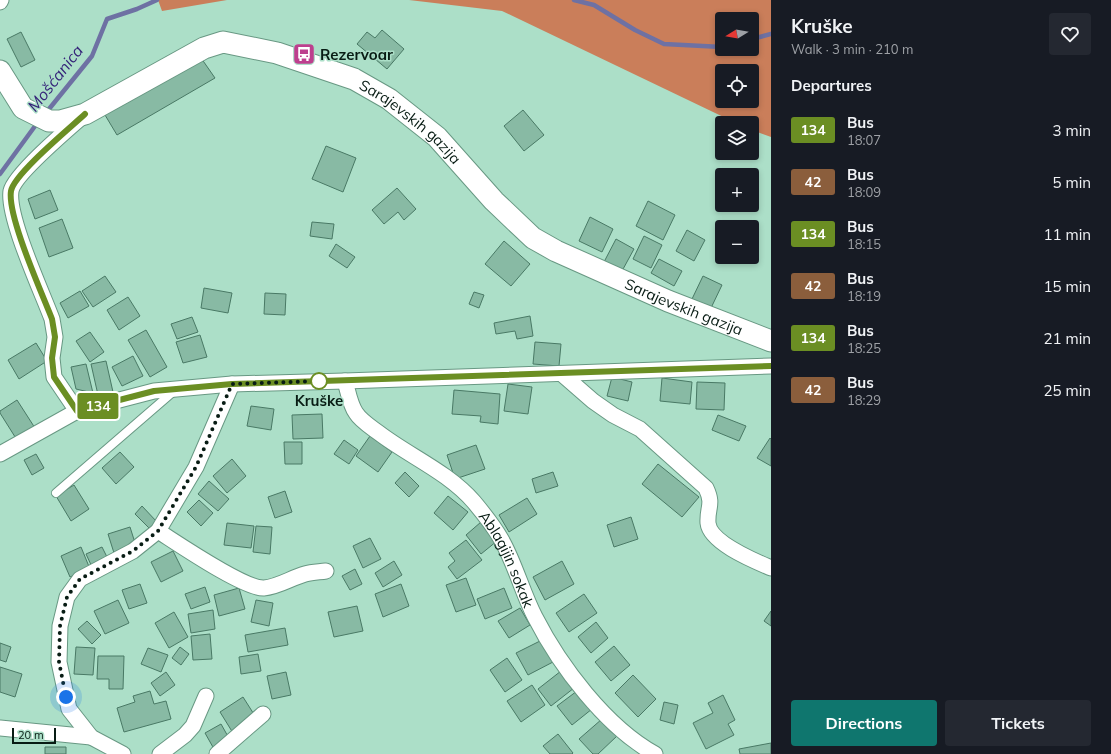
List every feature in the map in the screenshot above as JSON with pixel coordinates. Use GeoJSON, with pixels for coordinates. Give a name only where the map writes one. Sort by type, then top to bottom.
{"type":"FeatureCollection","features":[{"type":"Feature","properties":{"kind":"main road","name":"Sarajevskih gazija"},"geometry":{"type":"LineString","coordinates":[[0,71],[23,108],[49,121],[60,121],[85,114],[204,48],[223,42],[277,53],[354,79],[389,99],[437,138],[494,201],[533,238],[556,251],[668,301],[771,341]]}},
{"type":"Feature","properties":{"kind":"street"},"geometry":{"type":"LineString","coordinates":[[77,411],[54,377],[52,358],[55,337],[52,319],[12,215],[11,190],[20,177],[38,157],[85,114]]}},
{"type":"Feature","properties":{"kind":"street"},"geometry":{"type":"LineString","coordinates":[[0,454],[77,411],[154,391],[232,384],[771,366]]}},
{"type":"Feature","properties":{"kind":"street"},"geometry":{"type":"LineString","coordinates":[[562,374],[593,401],[613,415],[640,429],[706,488],[711,498],[708,524],[711,534],[749,558],[771,568]]}},
{"type":"Feature","properties":{"kind":"street","name":"Ablagijin sokak"},"geometry":{"type":"LineString","coordinates":[[345,381],[355,412],[365,422],[386,438],[439,472],[472,500],[491,522],[502,540],[535,617],[560,660],[611,722],[644,748],[655,754]]}},
{"type":"Feature","properties":{"kind":"street"},"geometry":{"type":"LineString","coordinates":[[115,752],[91,737],[69,709],[59,662],[60,626],[67,597],[80,579],[133,551],[158,531],[196,467],[232,384]]}},
{"type":"Feature","properties":{"kind":"street"},"geometry":{"type":"LineString","coordinates":[[158,531],[250,586],[263,588],[276,585],[304,574],[326,571]]}},
{"type":"Feature","properties":{"kind":"street"},"geometry":{"type":"LineString","coordinates":[[160,754],[186,734],[193,726],[206,696]]}},
{"type":"Feature","properties":{"kind":"street"},"geometry":{"type":"LineString","coordinates":[[217,754],[263,714]]}},
{"type":"Feature","properties":{"kind":"street"},"geometry":{"type":"LineString","coordinates":[[0,728],[91,737]]}},
{"type":"Feature","properties":{"kind":"lane"},"geometry":{"type":"LineString","coordinates":[[56,493],[175,390]]}},
{"type":"Feature","properties":{"kind":"shaded area"},"geometry":{"type":"Polygon","coordinates":[[[158,0],[227,0],[162,11],[158,0]]]}},
{"type":"Feature","properties":{"kind":"shaded area"},"geometry":{"type":"Polygon","coordinates":[[[409,0],[771,0],[771,137],[759,133],[759,116],[721,116],[502,11],[409,0]]]}},
{"type":"Feature","properties":{"kind":"building"},"geometry":{"type":"Polygon","coordinates":[[[382,30],[404,49],[387,69],[357,44],[367,32],[375,38],[382,30]]]}},
{"type":"Feature","properties":{"kind":"building"},"geometry":{"type":"Polygon","coordinates":[[[21,32],[35,60],[21,67],[7,39],[21,32]]]}},
{"type":"Feature","properties":{"kind":"building"},"geometry":{"type":"Polygon","coordinates":[[[199,55],[215,78],[117,135],[102,110],[199,55]]]}},
{"type":"Feature","properties":{"kind":"building"},"geometry":{"type":"Polygon","coordinates":[[[523,110],[544,135],[524,151],[504,126],[523,110]]]}},
{"type":"Feature","properties":{"kind":"building"},"geometry":{"type":"Polygon","coordinates":[[[326,146],[356,158],[343,192],[312,179],[326,146]]]}},
{"type":"Feature","properties":{"kind":"building"},"geometry":{"type":"Polygon","coordinates":[[[397,188],[416,209],[404,220],[398,212],[384,224],[372,210],[397,188]]]}},
{"type":"Feature","properties":{"kind":"building"},"geometry":{"type":"Polygon","coordinates":[[[50,190],[58,210],[35,219],[28,199],[50,190]]]}},
{"type":"Feature","properties":{"kind":"building"},"geometry":{"type":"Polygon","coordinates":[[[648,201],[675,215],[663,240],[636,226],[648,201]]]}},
{"type":"Feature","properties":{"kind":"building"},"geometry":{"type":"Polygon","coordinates":[[[590,217],[613,229],[602,252],[579,241],[590,217]]]}},
{"type":"Feature","properties":{"kind":"building"},"geometry":{"type":"Polygon","coordinates":[[[62,219],[73,248],[49,257],[39,228],[62,219]]]}},
{"type":"Feature","properties":{"kind":"building"},"geometry":{"type":"Polygon","coordinates":[[[312,222],[334,224],[332,239],[310,236],[312,222]]]}},
{"type":"Feature","properties":{"kind":"building"},"geometry":{"type":"Polygon","coordinates":[[[687,230],[705,240],[694,261],[676,251],[687,230]]]}},
{"type":"Feature","properties":{"kind":"building"},"geometry":{"type":"Polygon","coordinates":[[[644,236],[662,245],[651,268],[633,259],[644,236]]]}},
{"type":"Feature","properties":{"kind":"building"},"geometry":{"type":"Polygon","coordinates":[[[616,239],[634,249],[622,271],[604,262],[616,239]]]}},
{"type":"Feature","properties":{"kind":"building"},"geometry":{"type":"Polygon","coordinates":[[[504,241],[530,264],[511,286],[485,264],[504,241]]]}},
{"type":"Feature","properties":{"kind":"building"},"geometry":{"type":"Polygon","coordinates":[[[336,244],[355,257],[347,268],[329,256],[336,244]]]}},
{"type":"Feature","properties":{"kind":"building"},"geometry":{"type":"Polygon","coordinates":[[[659,259],[682,271],[674,286],[651,273],[659,259]]]}},
{"type":"Feature","properties":{"kind":"building"},"geometry":{"type":"Polygon","coordinates":[[[105,276],[116,292],[93,307],[82,291],[105,276]]]}},
{"type":"Feature","properties":{"kind":"building"},"geometry":{"type":"Polygon","coordinates":[[[703,276],[722,285],[711,308],[692,299],[703,276]]]}},
{"type":"Feature","properties":{"kind":"building"},"geometry":{"type":"Polygon","coordinates":[[[204,288],[232,293],[228,313],[201,308],[204,288]]]}},
{"type":"Feature","properties":{"kind":"building"},"geometry":{"type":"Polygon","coordinates":[[[80,291],[89,306],[68,318],[60,303],[80,291]]]}},
{"type":"Feature","properties":{"kind":"building"},"geometry":{"type":"Polygon","coordinates":[[[474,292],[484,295],[479,308],[469,304],[474,292]]]}},
{"type":"Feature","properties":{"kind":"building"},"geometry":{"type":"Polygon","coordinates":[[[265,293],[286,294],[285,315],[264,314],[265,293]]]}},
{"type":"Feature","properties":{"kind":"building"},"geometry":{"type":"Polygon","coordinates":[[[128,297],[140,316],[119,330],[107,310],[128,297]]]}},
{"type":"Feature","properties":{"kind":"building"},"geometry":{"type":"Polygon","coordinates":[[[530,316],[533,336],[517,339],[515,331],[496,334],[494,323],[530,316]]]}},
{"type":"Feature","properties":{"kind":"building"},"geometry":{"type":"Polygon","coordinates":[[[192,317],[198,332],[177,339],[171,324],[192,317]]]}},
{"type":"Feature","properties":{"kind":"building"},"geometry":{"type":"Polygon","coordinates":[[[146,330],[167,367],[150,377],[128,340],[146,330]]]}},
{"type":"Feature","properties":{"kind":"building"},"geometry":{"type":"Polygon","coordinates":[[[90,332],[104,352],[90,362],[76,341],[90,332]]]}},
{"type":"Feature","properties":{"kind":"building"},"geometry":{"type":"Polygon","coordinates":[[[200,335],[207,357],[183,363],[176,342],[200,335]]]}},
{"type":"Feature","properties":{"kind":"building"},"geometry":{"type":"Polygon","coordinates":[[[535,342],[561,344],[559,366],[533,364],[535,342]]]}},
{"type":"Feature","properties":{"kind":"building"},"geometry":{"type":"Polygon","coordinates":[[[36,343],[47,361],[19,379],[8,360],[36,343]]]}},
{"type":"Feature","properties":{"kind":"building"},"geometry":{"type":"Polygon","coordinates":[[[133,356],[143,376],[122,386],[112,367],[133,356]]]}},
{"type":"Feature","properties":{"kind":"building"},"geometry":{"type":"Polygon","coordinates":[[[106,361],[113,392],[98,395],[91,364],[106,361]]]}},
{"type":"Feature","properties":{"kind":"building"},"geometry":{"type":"Polygon","coordinates":[[[86,364],[93,393],[76,389],[71,367],[86,364]]]}},
{"type":"Feature","properties":{"kind":"building"},"geometry":{"type":"Polygon","coordinates":[[[612,377],[632,382],[628,401],[607,396],[612,377]]]}},
{"type":"Feature","properties":{"kind":"building"},"geometry":{"type":"Polygon","coordinates":[[[662,378],[692,382],[690,404],[660,401],[662,378]]]}},
{"type":"Feature","properties":{"kind":"building"},"geometry":{"type":"Polygon","coordinates":[[[697,382],[725,383],[724,410],[696,409],[697,382]]]}},
{"type":"Feature","properties":{"kind":"building"},"geometry":{"type":"Polygon","coordinates":[[[508,384],[532,387],[528,414],[504,411],[508,384]]]}},
{"type":"Feature","properties":{"kind":"building"},"geometry":{"type":"Polygon","coordinates":[[[454,390],[500,394],[498,424],[480,422],[481,416],[452,414],[454,390]]]}},
{"type":"Feature","properties":{"kind":"building"},"geometry":{"type":"Polygon","coordinates":[[[17,400],[35,428],[17,440],[0,411],[17,400]]]}},
{"type":"Feature","properties":{"kind":"building"},"geometry":{"type":"Polygon","coordinates":[[[251,406],[274,409],[271,430],[247,426],[251,406]]]}},
{"type":"Feature","properties":{"kind":"building"},"geometry":{"type":"Polygon","coordinates":[[[322,414],[323,438],[293,439],[292,415],[322,414]]]}},
{"type":"Feature","properties":{"kind":"building"},"geometry":{"type":"Polygon","coordinates":[[[718,415],[746,426],[739,441],[712,430],[718,415]]]}},
{"type":"Feature","properties":{"kind":"building"},"geometry":{"type":"Polygon","coordinates":[[[370,436],[392,452],[378,472],[356,456],[370,436]]]}},
{"type":"Feature","properties":{"kind":"building"},"geometry":{"type":"Polygon","coordinates":[[[770,438],[771,439],[771,466],[757,458],[770,438]]]}},
{"type":"Feature","properties":{"kind":"building"},"geometry":{"type":"Polygon","coordinates":[[[344,440],[358,450],[349,464],[334,454],[344,440]]]}},
{"type":"Feature","properties":{"kind":"building"},"geometry":{"type":"Polygon","coordinates":[[[284,442],[302,442],[302,464],[285,464],[284,442]]]}},
{"type":"Feature","properties":{"kind":"building"},"geometry":{"type":"Polygon","coordinates":[[[476,445],[485,469],[455,479],[447,455],[476,445]]]}},
{"type":"Feature","properties":{"kind":"building"},"geometry":{"type":"Polygon","coordinates":[[[120,452],[134,467],[116,484],[102,468],[120,452]]]}},
{"type":"Feature","properties":{"kind":"building"},"geometry":{"type":"Polygon","coordinates":[[[36,454],[44,468],[32,475],[24,460],[36,454]]]}},
{"type":"Feature","properties":{"kind":"building"},"geometry":{"type":"Polygon","coordinates":[[[232,459],[246,476],[227,493],[213,476],[232,459]]]}},
{"type":"Feature","properties":{"kind":"building"},"geometry":{"type":"Polygon","coordinates":[[[658,464],[699,497],[682,517],[642,484],[658,464]]]}},
{"type":"Feature","properties":{"kind":"building"},"geometry":{"type":"Polygon","coordinates":[[[405,472],[419,486],[409,497],[395,483],[405,472]]]}},
{"type":"Feature","properties":{"kind":"building"},"geometry":{"type":"Polygon","coordinates":[[[553,472],[558,486],[536,493],[532,479],[553,472]]]}},
{"type":"Feature","properties":{"kind":"building"},"geometry":{"type":"Polygon","coordinates":[[[209,481],[229,499],[218,511],[198,494],[209,481]]]}},
{"type":"Feature","properties":{"kind":"building"},"geometry":{"type":"Polygon","coordinates":[[[74,485],[89,509],[71,521],[56,496],[74,485]]]}},
{"type":"Feature","properties":{"kind":"building"},"geometry":{"type":"Polygon","coordinates":[[[285,491],[292,512],[275,518],[268,497],[285,491]]]}},
{"type":"Feature","properties":{"kind":"building"},"geometry":{"type":"Polygon","coordinates":[[[448,496],[468,512],[453,530],[434,513],[448,496]]]}},
{"type":"Feature","properties":{"kind":"building"},"geometry":{"type":"Polygon","coordinates":[[[527,498],[537,514],[509,532],[499,515],[527,498]]]}},
{"type":"Feature","properties":{"kind":"building"},"geometry":{"type":"Polygon","coordinates":[[[199,500],[213,513],[201,526],[187,512],[199,500]]]}},
{"type":"Feature","properties":{"kind":"building"},"geometry":{"type":"Polygon","coordinates":[[[142,506],[157,522],[150,529],[135,514],[142,506]]]}},
{"type":"Feature","properties":{"kind":"building"},"geometry":{"type":"Polygon","coordinates":[[[631,517],[638,539],[614,547],[607,525],[631,517]]]}},
{"type":"Feature","properties":{"kind":"building"},"geometry":{"type":"Polygon","coordinates":[[[481,522],[497,541],[481,554],[466,535],[481,522]]]}},
{"type":"Feature","properties":{"kind":"building"},"geometry":{"type":"Polygon","coordinates":[[[227,523],[254,526],[251,548],[224,545],[227,523]]]}},
{"type":"Feature","properties":{"kind":"building"},"geometry":{"type":"Polygon","coordinates":[[[256,526],[272,527],[270,554],[253,552],[256,526]]]}},
{"type":"Feature","properties":{"kind":"building"},"geometry":{"type":"Polygon","coordinates":[[[130,527],[136,546],[114,553],[108,534],[130,527]]]}},
{"type":"Feature","properties":{"kind":"building"},"geometry":{"type":"Polygon","coordinates":[[[370,538],[381,559],[363,568],[353,546],[370,538]]]}},
{"type":"Feature","properties":{"kind":"building"},"geometry":{"type":"Polygon","coordinates":[[[466,540],[482,560],[457,579],[448,567],[455,561],[449,553],[466,540]]]}},
{"type":"Feature","properties":{"kind":"building"},"geometry":{"type":"Polygon","coordinates":[[[81,547],[90,569],[70,577],[61,556],[81,547]]]}},
{"type":"Feature","properties":{"kind":"building"},"geometry":{"type":"Polygon","coordinates":[[[102,547],[108,559],[92,567],[86,554],[102,547]]]}},
{"type":"Feature","properties":{"kind":"building"},"geometry":{"type":"Polygon","coordinates":[[[173,551],[183,571],[161,582],[151,562],[173,551]]]}},
{"type":"Feature","properties":{"kind":"building"},"geometry":{"type":"Polygon","coordinates":[[[394,561],[402,575],[383,587],[375,573],[394,561]]]}},
{"type":"Feature","properties":{"kind":"building"},"geometry":{"type":"Polygon","coordinates":[[[562,561],[574,584],[545,600],[533,577],[562,561]]]}},
{"type":"Feature","properties":{"kind":"building"},"geometry":{"type":"Polygon","coordinates":[[[355,569],[362,584],[350,590],[342,576],[355,569]]]}},
{"type":"Feature","properties":{"kind":"building"},"geometry":{"type":"Polygon","coordinates":[[[466,578],[476,605],[456,612],[446,585],[466,578]]]}},
{"type":"Feature","properties":{"kind":"building"},"geometry":{"type":"Polygon","coordinates":[[[140,584],[147,603],[129,609],[122,590],[140,584]]]}},
{"type":"Feature","properties":{"kind":"building"},"geometry":{"type":"Polygon","coordinates":[[[401,584],[409,606],[383,617],[375,594],[401,584]]]}},
{"type":"Feature","properties":{"kind":"building"},"geometry":{"type":"Polygon","coordinates":[[[205,587],[210,602],[191,609],[185,594],[205,587]]]}},
{"type":"Feature","properties":{"kind":"building"},"geometry":{"type":"Polygon","coordinates":[[[239,588],[245,609],[219,616],[214,595],[239,588]]]}},
{"type":"Feature","properties":{"kind":"building"},"geometry":{"type":"Polygon","coordinates":[[[504,588],[512,608],[485,619],[477,599],[504,588]]]}},
{"type":"Feature","properties":{"kind":"building"},"geometry":{"type":"Polygon","coordinates":[[[584,594],[597,613],[569,632],[556,613],[584,594]]]}},
{"type":"Feature","properties":{"kind":"building"},"geometry":{"type":"Polygon","coordinates":[[[118,600],[129,623],[105,634],[94,611],[118,600]]]}},
{"type":"Feature","properties":{"kind":"building"},"geometry":{"type":"Polygon","coordinates":[[[256,600],[273,603],[269,626],[251,622],[256,600]]]}},
{"type":"Feature","properties":{"kind":"building"},"geometry":{"type":"Polygon","coordinates":[[[357,606],[363,631],[334,637],[328,612],[357,606]]]}},
{"type":"Feature","properties":{"kind":"building"},"geometry":{"type":"Polygon","coordinates":[[[520,608],[530,625],[509,638],[498,621],[520,608]]]}},
{"type":"Feature","properties":{"kind":"building"},"geometry":{"type":"Polygon","coordinates":[[[213,610],[215,629],[191,633],[188,614],[213,610]]]}},
{"type":"Feature","properties":{"kind":"building"},"geometry":{"type":"Polygon","coordinates":[[[771,611],[771,626],[764,621],[771,611]]]}},
{"type":"Feature","properties":{"kind":"building"},"geometry":{"type":"Polygon","coordinates":[[[174,612],[188,637],[169,648],[155,623],[174,612]]]}},
{"type":"Feature","properties":{"kind":"building"},"geometry":{"type":"Polygon","coordinates":[[[87,621],[101,635],[92,644],[78,629],[87,621]]]}},
{"type":"Feature","properties":{"kind":"building"},"geometry":{"type":"Polygon","coordinates":[[[596,622],[608,638],[591,653],[578,637],[596,622]]]}},
{"type":"Feature","properties":{"kind":"building"},"geometry":{"type":"Polygon","coordinates":[[[285,628],[288,645],[248,652],[245,635],[285,628]]]}},
{"type":"Feature","properties":{"kind":"building"},"geometry":{"type":"Polygon","coordinates":[[[210,634],[212,659],[193,660],[191,636],[210,634]]]}},
{"type":"Feature","properties":{"kind":"building"},"geometry":{"type":"Polygon","coordinates":[[[542,640],[553,662],[528,675],[516,653],[542,640]]]}},
{"type":"Feature","properties":{"kind":"building"},"geometry":{"type":"Polygon","coordinates":[[[0,643],[11,647],[6,662],[0,660],[0,643]]]}},
{"type":"Feature","properties":{"kind":"building"},"geometry":{"type":"Polygon","coordinates":[[[614,646],[630,665],[611,681],[595,662],[614,646]]]}},
{"type":"Feature","properties":{"kind":"building"},"geometry":{"type":"Polygon","coordinates":[[[76,647],[95,648],[93,675],[74,674],[76,647]]]}},
{"type":"Feature","properties":{"kind":"building"},"geometry":{"type":"Polygon","coordinates":[[[180,647],[189,654],[181,665],[172,658],[180,647]]]}},
{"type":"Feature","properties":{"kind":"building"},"geometry":{"type":"Polygon","coordinates":[[[148,648],[168,655],[161,672],[141,664],[148,648]]]}},
{"type":"Feature","properties":{"kind":"building"},"geometry":{"type":"Polygon","coordinates":[[[258,654],[261,671],[241,674],[239,657],[258,654]]]}},
{"type":"Feature","properties":{"kind":"building"},"geometry":{"type":"Polygon","coordinates":[[[98,656],[124,656],[123,689],[109,689],[109,679],[97,679],[98,656]]]}},
{"type":"Feature","properties":{"kind":"building"},"geometry":{"type":"Polygon","coordinates":[[[507,658],[522,680],[505,692],[490,670],[507,658]]]}},
{"type":"Feature","properties":{"kind":"building"},"geometry":{"type":"Polygon","coordinates":[[[0,667],[22,674],[15,697],[0,692],[0,667]]]}},
{"type":"Feature","properties":{"kind":"building"},"geometry":{"type":"Polygon","coordinates":[[[561,671],[574,688],[551,706],[538,689],[561,671]]]}},
{"type":"Feature","properties":{"kind":"building"},"geometry":{"type":"Polygon","coordinates":[[[166,672],[175,685],[160,696],[151,683],[166,672]]]}},
{"type":"Feature","properties":{"kind":"building"},"geometry":{"type":"Polygon","coordinates":[[[286,672],[291,695],[272,699],[267,676],[286,672]]]}},
{"type":"Feature","properties":{"kind":"building"},"geometry":{"type":"Polygon","coordinates":[[[633,675],[656,699],[638,717],[615,693],[633,675]]]}},
{"type":"Feature","properties":{"kind":"building"},"geometry":{"type":"Polygon","coordinates":[[[532,685],[545,705],[521,722],[507,701],[532,685]]]}},
{"type":"Feature","properties":{"kind":"building"},"geometry":{"type":"Polygon","coordinates":[[[150,691],[154,704],[166,701],[171,719],[124,732],[117,708],[135,702],[133,696],[150,691]]]}},
{"type":"Feature","properties":{"kind":"building"},"geometry":{"type":"Polygon","coordinates":[[[577,691],[592,709],[572,725],[557,706],[577,691]]]}},
{"type":"Feature","properties":{"kind":"building"},"geometry":{"type":"Polygon","coordinates":[[[723,695],[735,720],[728,724],[734,735],[706,749],[693,723],[713,713],[708,703],[723,695]]]}},
{"type":"Feature","properties":{"kind":"building"},"geometry":{"type":"Polygon","coordinates":[[[243,697],[257,719],[233,733],[220,712],[243,697]]]}},
{"type":"Feature","properties":{"kind":"building"},"geometry":{"type":"Polygon","coordinates":[[[664,702],[678,705],[674,724],[660,720],[664,702]]]}},
{"type":"Feature","properties":{"kind":"building"},"geometry":{"type":"Polygon","coordinates":[[[602,719],[617,736],[598,754],[593,754],[579,739],[602,719]]]}},
{"type":"Feature","properties":{"kind":"building"},"geometry":{"type":"Polygon","coordinates":[[[221,724],[230,740],[214,749],[205,733],[221,724]]]}},
{"type":"Feature","properties":{"kind":"building"},"geometry":{"type":"Polygon","coordinates":[[[558,734],[573,753],[572,754],[550,754],[543,746],[558,734]]]}},
{"type":"Feature","properties":{"kind":"building"},"geometry":{"type":"Polygon","coordinates":[[[771,743],[771,754],[740,754],[739,749],[771,743]]]}},
{"type":"Feature","properties":{"kind":"building"},"geometry":{"type":"Polygon","coordinates":[[[45,747],[66,747],[66,754],[45,754],[45,747]]]}},
{"type":"Feature","properties":{"kind":"waterway","name":"Mošćanica"},"geometry":{"type":"LineString","coordinates":[[45,114],[92,56],[107,19],[137,9],[157,0]]}},
{"type":"Feature","properties":{"kind":"waterway","name":"Mošćanica"},"geometry":{"type":"LineString","coordinates":[[574,0],[594,5],[635,30],[664,44],[715,47]]}},
{"type":"Feature","properties":{"kind":"waterway","name":"Mošćanica"},"geometry":{"type":"LineString","coordinates":[[759,37],[771,34]]}},
{"type":"Feature","properties":{"kind":"waterway","name":"Mošćanica"},"geometry":{"type":"LineString","coordinates":[[0,174],[38,122]]}},
{"type":"Feature","properties":{"kind":"bus line","name":"134"},"geometry":{"type":"LineString","coordinates":[[85,114],[38,157],[20,177],[11,190],[12,215],[52,319],[55,337],[52,358],[54,377],[77,411],[154,391],[232,384],[771,366]]}},
{"type":"Feature","properties":{"kind":"place","name":"Rezervoar"},"geometry":{"type":"Point","coordinates":[304,54]}},
{"type":"Feature","properties":{"kind":"place","name":"Kruške"},"geometry":{"type":"Point","coordinates":[319,381]}},
{"type":"Feature","properties":{"kind":"route"},"geometry":{"type":"LineString","coordinates":[[66,697],[59,662],[60,626],[67,597],[80,579],[133,551],[158,531],[196,467],[232,384],[321,381],[319,381]]}}]}
